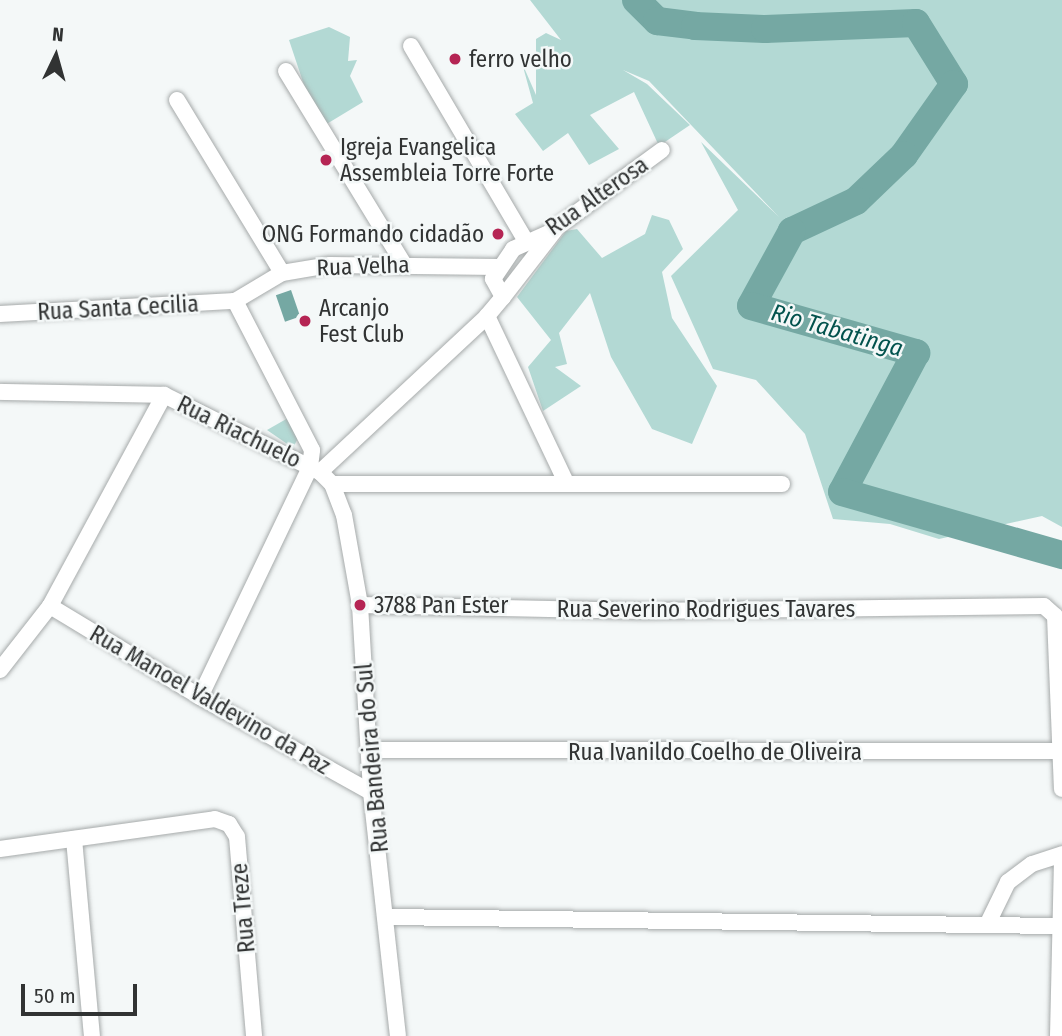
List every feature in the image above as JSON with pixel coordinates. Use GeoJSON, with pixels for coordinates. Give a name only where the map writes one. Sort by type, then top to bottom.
{"type":"FeatureCollection","features":[{"type":"Feature","properties":{"kind":"street"},"geometry":{"type":"LineString","coordinates":[[411,46],[526,241]]}},
{"type":"Feature","properties":{"kind":"street"},"geometry":{"type":"LineString","coordinates":[[286,71],[403,263]]}},
{"type":"Feature","properties":{"kind":"street"},"geometry":{"type":"LineString","coordinates":[[177,100],[282,273]]}},
{"type":"Feature","properties":{"kind":"street","name":"Rua Alterosa"},"geometry":{"type":"LineString","coordinates":[[499,267],[506,255],[526,241],[558,227],[663,150]]}},
{"type":"Feature","properties":{"kind":"street"},"geometry":{"type":"LineString","coordinates":[[200,697],[321,474],[487,316],[558,227]]}},
{"type":"Feature","properties":{"kind":"street","name":"Rua Velha"},"geometry":{"type":"LineString","coordinates":[[236,301],[282,273],[330,265],[403,263],[499,267]]}},
{"type":"Feature","properties":{"kind":"street"},"geometry":{"type":"LineString","coordinates":[[499,267],[493,279],[503,298]]}},
{"type":"Feature","properties":{"kind":"street","name":"Rua Santa Cecilia"},"geometry":{"type":"LineString","coordinates":[[0,314],[236,301]]}},
{"type":"Feature","properties":{"kind":"street","name":"Rua Bandeira do Sul"},"geometry":{"type":"LineString","coordinates":[[236,301],[344,515],[360,605],[371,792],[387,917],[398,1036]]}},
{"type":"Feature","properties":{"kind":"street"},"geometry":{"type":"LineString","coordinates":[[487,316],[566,482]]}},
{"type":"Feature","properties":{"kind":"street","name":"Rua Riachuelo"},"geometry":{"type":"LineString","coordinates":[[0,392],[164,395],[321,474]]}},
{"type":"Feature","properties":{"kind":"street"},"geometry":{"type":"LineString","coordinates":[[0,670],[50,606],[164,395]]}},
{"type":"Feature","properties":{"kind":"street"},"geometry":{"type":"LineString","coordinates":[[321,474],[566,482],[782,484]]}},
{"type":"Feature","properties":{"kind":"street","name":"Rua Severino Rodrigues Tavares"},"geometry":{"type":"LineString","coordinates":[[360,605],[645,611],[1051,608],[1060,751]]}},
{"type":"Feature","properties":{"kind":"street","name":"Rua Manoel Valdevino da Paz"},"geometry":{"type":"LineString","coordinates":[[50,606],[200,697],[371,792]]}},
{"type":"Feature","properties":{"kind":"street","name":"Rua Ivanildo Coelho de Oliveira"},"geometry":{"type":"LineString","coordinates":[[370,750],[1060,751]]}},
{"type":"Feature","properties":{"kind":"street"},"geometry":{"type":"LineString","coordinates":[[1060,751],[1062,789]]}},
{"type":"Feature","properties":{"kind":"street","name":"Rua Treze"},"geometry":{"type":"LineString","coordinates":[[74,839],[215,819],[229,824],[237,837],[254,1036]]}},
{"type":"Feature","properties":{"kind":"street"},"geometry":{"type":"LineString","coordinates":[[0,849],[74,839],[92,1036]]}},
{"type":"Feature","properties":{"kind":"street"},"geometry":{"type":"LineString","coordinates":[[987,925],[1008,882],[1032,864],[1062,854]]}},
{"type":"Feature","properties":{"kind":"street"},"geometry":{"type":"LineString","coordinates":[[1058,1036],[1062,865]]}},
{"type":"Feature","properties":{"kind":"street"},"geometry":{"type":"LineString","coordinates":[[387,917],[1061,926]]}},
{"type":"Feature","properties":{"kind":"shaded area"},"geometry":{"type":"Polygon","coordinates":[[[530,0],[1062,0],[1062,527],[1042,516],[939,539],[890,524],[833,519],[805,434],[756,380],[713,369],[671,276],[738,210],[701,142],[779,217],[649,81],[623,70],[647,84],[690,125],[659,146],[634,92],[590,115],[619,149],[589,165],[568,133],[543,151],[515,114],[533,103],[522,63],[536,95],[536,39],[546,33],[561,40],[530,0]]]}},
{"type":"Feature","properties":{"kind":"shaded area"},"geometry":{"type":"Polygon","coordinates":[[[329,27],[350,37],[348,61],[357,60],[350,76],[363,102],[325,125],[308,97],[289,40],[329,27]]]}},
{"type":"Feature","properties":{"kind":"shaded area"},"geometry":{"type":"Polygon","coordinates":[[[652,215],[669,220],[683,249],[662,272],[672,318],[717,386],[692,444],[652,429],[611,357],[590,293],[559,333],[567,364],[555,367],[581,386],[543,411],[528,367],[551,340],[517,297],[566,231],[577,229],[602,258],[645,234],[652,215]]]}},
{"type":"Feature","properties":{"kind":"shaded area"},"geometry":{"type":"Polygon","coordinates":[[[291,290],[300,316],[285,322],[276,295],[291,290]]]}},
{"type":"Feature","properties":{"kind":"shaded area"},"geometry":{"type":"Polygon","coordinates":[[[288,418],[300,434],[293,448],[267,430],[288,418]]]}},
{"type":"Feature","properties":{"kind":"waterway","name":"Rio Tabatinga"},"geometry":{"type":"LineString","coordinates":[[636,0],[657,21],[695,26],[765,29],[916,23],[954,84],[904,155],[856,201],[792,231],[751,306],[916,353],[842,492],[1062,555]]}},
{"type":"Feature","properties":{"kind":"place","name":"ferro velho"},"geometry":{"type":"Point","coordinates":[455,59]}},
{"type":"Feature","properties":{"kind":"place","name":"Igreja Evangelica Assembleia Torre Forte"},"geometry":{"type":"Point","coordinates":[326,160]}},
{"type":"Feature","properties":{"kind":"place","name":"ONG Formando cidadão"},"geometry":{"type":"Point","coordinates":[498,234]}},
{"type":"Feature","properties":{"kind":"place","name":"Arcanjo Fest Club"},"geometry":{"type":"Point","coordinates":[305,321]}},
{"type":"Feature","properties":{"kind":"place","name":"3788 Pan Ester"},"geometry":{"type":"Point","coordinates":[360,605]}}]}
